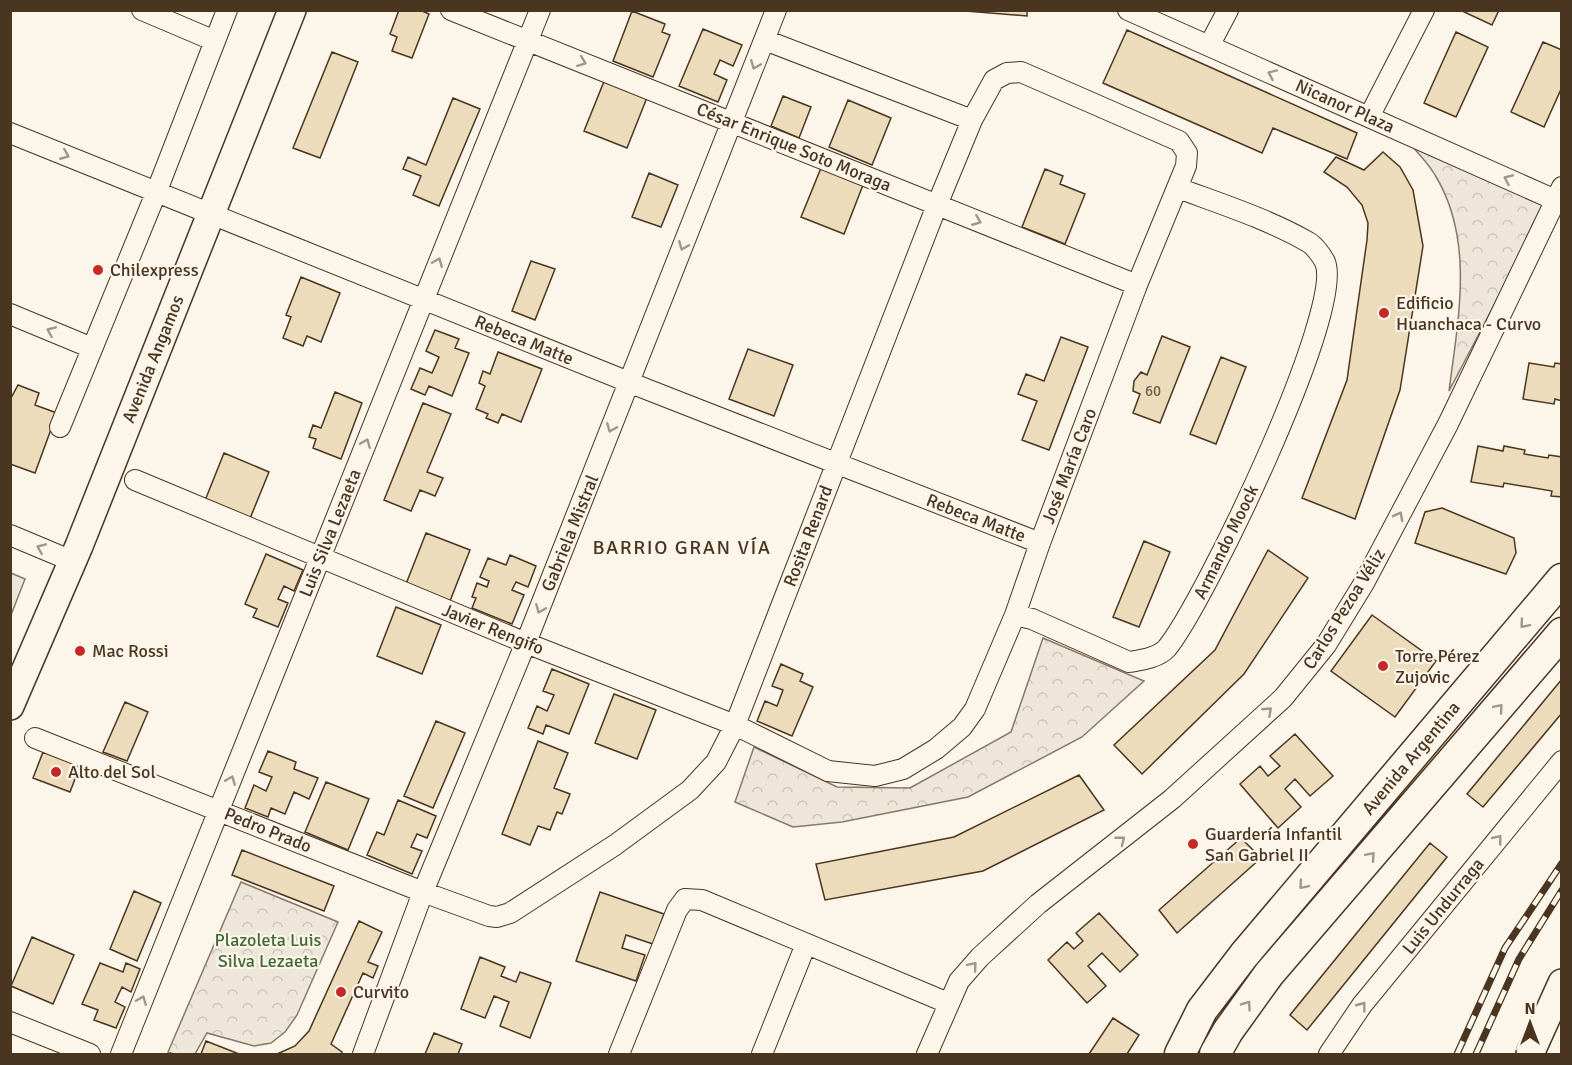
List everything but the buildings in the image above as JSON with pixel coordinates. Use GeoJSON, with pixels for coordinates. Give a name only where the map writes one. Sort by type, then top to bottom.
{"type":"FeatureCollection","features":[{"type":"Feature","properties":{"kind":"main road","name":"Avenida Angamos"},"geometry":{"type":"LineString","coordinates":[[10,706],[72,561],[292,10]]}},
{"type":"Feature","properties":{"kind":"main road","name":"Avenida Argentina"},"geometry":{"type":"LineString","coordinates":[[1180,1054],[1202,1010],[1244,955],[1562,579]]}},
{"type":"Feature","properties":{"kind":"main road","name":"Avenida Argentina"},"geometry":{"type":"LineString","coordinates":[[1215,1054],[1228,1030],[1269,974],[1562,633]]}},
{"type":"Feature","properties":{"kind":"main road"},"geometry":{"type":"LineString","coordinates":[[1530,1054],[1562,983]]}},
{"type":"Feature","properties":{"kind":"street"},"geometry":{"type":"LineString","coordinates":[[142,10],[215,41]]}},
{"type":"Feature","properties":{"kind":"street"},"geometry":{"type":"LineString","coordinates":[[60,427],[156,193],[227,10]]}},
{"type":"Feature","properties":{"kind":"street","name":"César Enrique Soto Moraga"},"geometry":{"type":"LineString","coordinates":[[451,10],[1137,285]]}},
{"type":"Feature","properties":{"kind":"street","name":"Luis Silva Lezaeta"},"geometry":{"type":"LineString","coordinates":[[121,1054],[540,10]]}},
{"type":"Feature","properties":{"kind":"street","name":"Gabriela Mistral"},"geometry":{"type":"LineString","coordinates":[[363,1054],[423,892],[526,643],[776,10]]}},
{"type":"Feature","properties":{"kind":"street","name":"Nicanor Plaza"},"geometry":{"type":"LineString","coordinates":[[1128,10],[1369,117],[1559,196]]}},
{"type":"Feature","properties":{"kind":"street"},"geometry":{"type":"LineString","coordinates":[[1209,46],[1228,10]]}},
{"type":"Feature","properties":{"kind":"street"},"geometry":{"type":"LineString","coordinates":[[1369,117],[1424,10]]}},
{"type":"Feature","properties":{"kind":"street"},"geometry":{"type":"LineString","coordinates":[[765,40],[972,120]]}},
{"type":"Feature","properties":{"kind":"street","name":"Rosita Renard"},"geometry":{"type":"LineString","coordinates":[[503,916],[615,845],[690,790],[716,762],[735,725],[937,205],[972,120],[994,80],[1007,73],[1021,72],[1179,141],[1187,153]]}},
{"type":"Feature","properties":{"kind":"street","name":"Rebeca Matte"},"geometry":{"type":"LineString","coordinates":[[10,133],[423,300],[1040,543]]}},
{"type":"Feature","properties":{"kind":"street","name":"José María Caro"},"geometry":{"type":"LineString","coordinates":[[852,775],[875,776],[903,769],[936,749],[962,726],[975,709],[1015,615],[1137,285],[1178,188],[1186,166],[1187,153]]}},
{"type":"Feature","properties":{"kind":"street","name":"Armando Moock"},"geometry":{"type":"LineString","coordinates":[[1015,615],[1129,662],[1148,658],[1165,650],[1192,612],[1214,572],[1284,418],[1323,314],[1328,276],[1325,262],[1310,243],[1178,188]]}},
{"type":"Feature","properties":{"kind":"street","name":"Carlos Pezoa Véliz"},"geometry":{"type":"LineString","coordinates":[[927,1054],[948,1003],[960,981],[980,957],[1038,904],[1172,799],[1283,698],[1305,674],[1326,645],[1364,583],[1448,424],[1559,196]]}},
{"type":"Feature","properties":{"kind":"street"},"geometry":{"type":"LineString","coordinates":[[10,314],[92,348]]}},
{"type":"Feature","properties":{"kind":"street","name":"Javier Rengifo"},"geometry":{"type":"LineString","coordinates":[[135,480],[526,643],[735,725],[828,771],[852,775]]}},
{"type":"Feature","properties":{"kind":"street"},"geometry":{"type":"LineString","coordinates":[[10,535],[72,561]]}},
{"type":"Feature","properties":{"kind":"street","name":"Pedro Prado"},"geometry":{"type":"LineString","coordinates":[[35,738],[423,892],[489,916],[503,916]]}},
{"type":"Feature","properties":{"kind":"street","name":"Luis Undurraga"},"geometry":{"type":"LineString","coordinates":[[1329,1054],[1362,1005],[1562,761]]}},
{"type":"Feature","properties":{"kind":"street"},"geometry":{"type":"LineString","coordinates":[[619,1054],[678,910],[685,899],[702,900],[948,1003]]}},
{"type":"Feature","properties":{"kind":"street"},"geometry":{"type":"LineString","coordinates":[[762,1054],[806,944]]}},
{"type":"Feature","properties":{"kind":"street"},"geometry":{"type":"LineString","coordinates":[[10,1022],[90,1054]]}},
{"type":"Feature","properties":{"kind":"green space"},"geometry":{"type":"Polygon","coordinates":[[[1403,136],[1538,192],[1544,210],[1449,391],[1459,309],[1459,253],[1455,226],[1447,200],[1435,175],[1403,136]]]}},
{"type":"Feature","properties":{"kind":"green space"},"geometry":{"type":"Polygon","coordinates":[[[1043,638],[1144,681],[1082,737],[968,797],[842,822],[793,827],[735,802],[754,747],[837,787],[910,788],[1011,732],[1043,638]]]}},
{"type":"Feature","properties":{"kind":"green space","name":"Plazoleta Luis Silva Lezaeta"},"geometry":{"type":"Polygon","coordinates":[[[241,882],[338,922],[297,1015],[285,1032],[271,1043],[254,1046],[207,1033],[195,1054],[168,1052],[241,882]]]}},
{"type":"Feature","properties":{"kind":"shaded area"},"geometry":{"type":"Polygon","coordinates":[[[11,573],[25,579],[11,615],[11,573]]]}},
{"type":"Feature","properties":{"kind":"railway"},"geometry":{"type":"LineString","coordinates":[[1457,1054],[1505,948],[1562,863]]}},
{"type":"Feature","properties":{"kind":"railway"},"geometry":{"type":"LineString","coordinates":[[1476,1054],[1519,959],[1562,890]]}},
{"type":"Feature","properties":{"kind":"place","name":"Chilexpress"},"geometry":{"type":"Point","coordinates":[98,270]}},
{"type":"Feature","properties":{"kind":"place","name":"Edificio Huanchaca - Curvo"},"geometry":{"type":"Point","coordinates":[1384,313]}},
{"type":"Feature","properties":{"kind":"place","name":"Mac Rossi"},"geometry":{"type":"Point","coordinates":[80,651]}},
{"type":"Feature","properties":{"kind":"place","name":"Torre Pérez Zujovic"},"geometry":{"type":"Point","coordinates":[1383,666]}},
{"type":"Feature","properties":{"kind":"place","name":"Alto del Sol"},"geometry":{"type":"Point","coordinates":[56,772]}},
{"type":"Feature","properties":{"kind":"place","name":"Guardería Infantil San Gabriel II"},"geometry":{"type":"Point","coordinates":[1193,844]}},
{"type":"Feature","properties":{"kind":"place","name":"Curvito"},"geometry":{"type":"Point","coordinates":[341,992]}},
{"type":"Feature","properties":{"kind":"district","name":"BARRIO GRAN VÍA"},"geometry":{"type":"Point","coordinates":[682,547]}}]}
